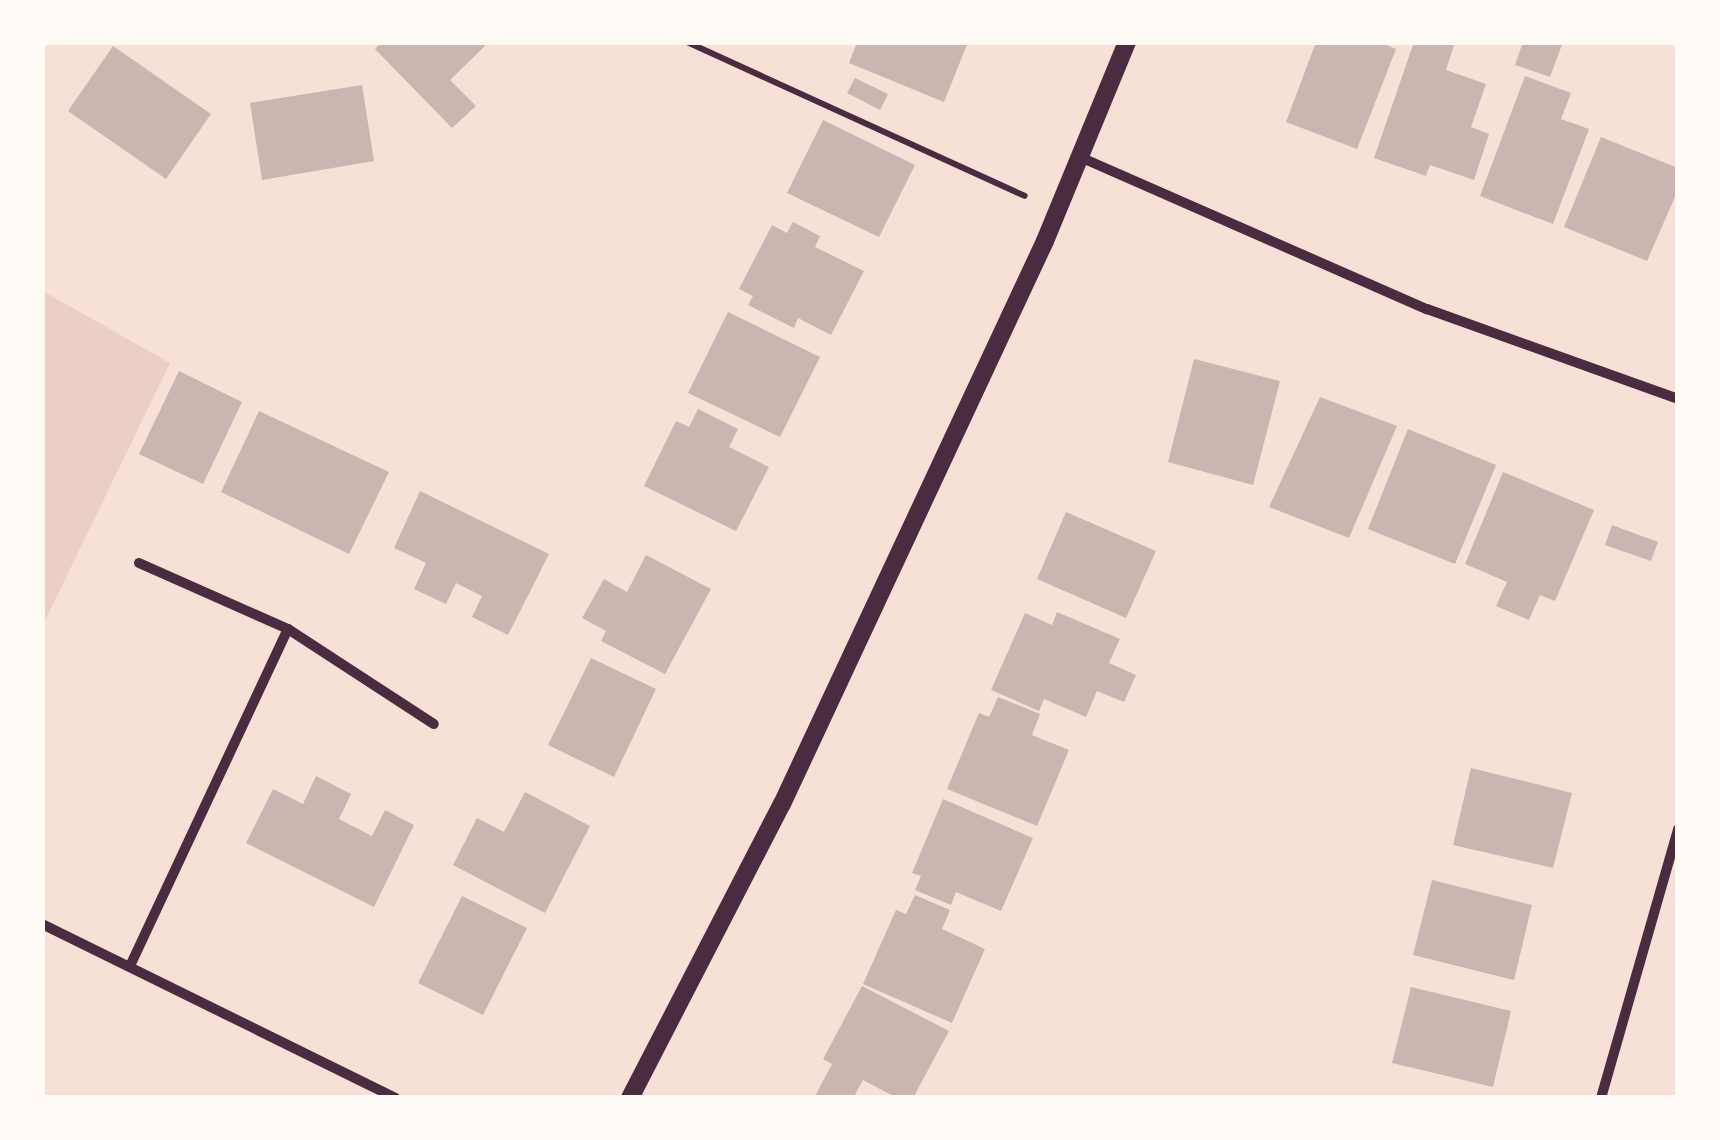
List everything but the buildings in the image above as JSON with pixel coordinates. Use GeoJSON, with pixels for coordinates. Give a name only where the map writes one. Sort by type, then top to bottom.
{"type":"FeatureCollection","features":[{"type":"Feature","properties":{"kind":"street"},"geometry":{"type":"LineString","coordinates":[[630,1098],[782,804],[1058,211],[1127,42]]}},
{"type":"Feature","properties":{"kind":"street"},"geometry":{"type":"LineString","coordinates":[[1080,157],[1426,309],[1678,398]]}},
{"type":"Feature","properties":{"kind":"street"},"geometry":{"type":"LineString","coordinates":[[139,563],[288,628],[434,724]]}},
{"type":"Feature","properties":{"kind":"street"},"geometry":{"type":"LineString","coordinates":[[130,966],[288,628]]}},
{"type":"Feature","properties":{"kind":"street"},"geometry":{"type":"LineString","coordinates":[[1600,1098],[1678,829]]}},
{"type":"Feature","properties":{"kind":"street"},"geometry":{"type":"LineString","coordinates":[[42,924],[395,1098]]}},
{"type":"Feature","properties":{"kind":"path"},"geometry":{"type":"LineString","coordinates":[[687,42],[1058,211]]}},
{"type":"Feature","properties":{"kind":"shaded area"},"geometry":{"type":"Polygon","coordinates":[[[43,291],[170,363],[43,625],[43,291]]]}}]}
